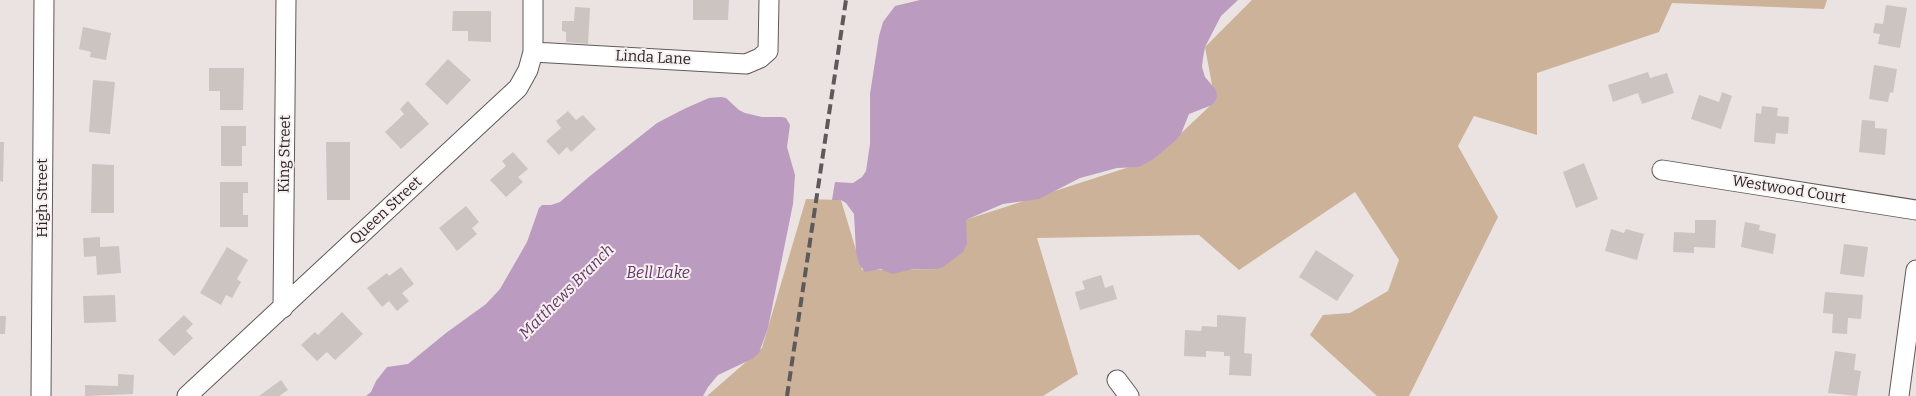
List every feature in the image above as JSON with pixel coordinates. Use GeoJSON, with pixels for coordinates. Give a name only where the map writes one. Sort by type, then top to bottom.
{"type":"FeatureCollection","features":[{"type":"Feature","properties":{"kind":"street","name":"High Street"},"geometry":{"type":"LineString","coordinates":[[42,396],[44,0]]}},
{"type":"Feature","properties":{"kind":"street","name":"King Street"},"geometry":{"type":"LineString","coordinates":[[283,308],[286,0]]}},
{"type":"Feature","properties":{"kind":"street","name":"Queen Street"},"geometry":{"type":"LineString","coordinates":[[187,396],[518,88],[528,70],[533,52],[533,0]]}},
{"type":"Feature","properties":{"kind":"street","name":"Linda Lane"},"geometry":{"type":"LineString","coordinates":[[533,52],[746,64],[760,58],[768,51],[769,0]]}},
{"type":"Feature","properties":{"kind":"street","name":"Westwood Court"},"geometry":{"type":"LineString","coordinates":[[1662,170],[1916,210]]}},
{"type":"Feature","properties":{"kind":"street"},"geometry":{"type":"LineString","coordinates":[[1899,396],[1916,270]]}},
{"type":"Feature","properties":{"kind":"street"},"geometry":{"type":"LineString","coordinates":[[1117,380],[1128,396]]}},
{"type":"Feature","properties":{"kind":"shaded area"},"geometry":{"type":"Polygon","coordinates":[[[1252,0],[1827,0],[1824,9],[1672,3],[1659,32],[1537,73],[1537,135],[1474,116],[1458,146],[1498,217],[1409,396],[1377,396],[1310,335],[1323,315],[1350,313],[1388,291],[1399,260],[1355,192],[1239,270],[1199,235],[1037,238],[1078,374],[1043,396],[707,396],[762,348],[806,199],[841,200],[862,270],[937,269],[968,219],[1154,159],[1215,101],[1205,47],[1252,0]]]}},
{"type":"Feature","properties":{"kind":"water"},"geometry":{"type":"Polygon","coordinates":[[[920,0],[1238,0],[1221,16],[1205,47],[1202,67],[1205,77],[1216,90],[1217,97],[1215,101],[1212,105],[1189,114],[1181,134],[1154,159],[1139,167],[1117,168],[1080,178],[1039,199],[1003,204],[968,219],[966,222],[967,244],[963,252],[943,267],[937,269],[913,269],[892,274],[881,269],[865,272],[859,264],[856,252],[854,214],[846,203],[841,200],[832,200],[835,182],[853,183],[862,177],[866,171],[870,144],[870,94],[883,22],[895,6],[920,0]]]}},
{"type":"Feature","properties":{"kind":"water","name":"Bell Lake"},"geometry":{"type":"Polygon","coordinates":[[[709,98],[726,98],[745,113],[762,117],[786,118],[790,125],[787,147],[795,175],[793,204],[768,328],[759,353],[752,359],[718,375],[703,396],[366,396],[371,392],[376,381],[387,367],[408,364],[486,304],[500,289],[527,242],[539,208],[542,205],[560,202],[657,123],[709,98]]]}},
{"type":"Feature","properties":{"kind":"building"},"geometry":{"type":"Polygon","coordinates":[[[693,0],[729,0],[728,20],[693,20],[693,0]]]}},
{"type":"Feature","properties":{"kind":"building"},"geometry":{"type":"Polygon","coordinates":[[[1886,5],[1907,8],[1900,48],[1878,44],[1880,34],[1873,33],[1875,23],[1883,24],[1886,5]]]}},
{"type":"Feature","properties":{"kind":"building"},"geometry":{"type":"Polygon","coordinates":[[[575,7],[590,8],[588,44],[566,42],[566,32],[562,31],[562,21],[574,21],[575,7]]]}},
{"type":"Feature","properties":{"kind":"building"},"geometry":{"type":"Polygon","coordinates":[[[453,11],[491,11],[491,42],[468,41],[468,31],[452,31],[453,11]]]}},
{"type":"Feature","properties":{"kind":"building"},"geometry":{"type":"Polygon","coordinates":[[[83,27],[111,33],[106,60],[90,57],[91,52],[79,49],[83,27]]]}},
{"type":"Feature","properties":{"kind":"building"},"geometry":{"type":"Polygon","coordinates":[[[448,59],[471,80],[447,105],[425,84],[448,59]]]}},
{"type":"Feature","properties":{"kind":"building"},"geometry":{"type":"Polygon","coordinates":[[[1874,65],[1897,69],[1893,93],[1890,92],[1888,102],[1869,99],[1874,65]]]}},
{"type":"Feature","properties":{"kind":"building"},"geometry":{"type":"Polygon","coordinates":[[[209,68],[244,68],[243,110],[220,110],[220,91],[209,91],[209,68]]]}},
{"type":"Feature","properties":{"kind":"building"},"geometry":{"type":"Polygon","coordinates":[[[1648,72],[1650,78],[1667,73],[1674,93],[1642,104],[1638,93],[1613,102],[1608,85],[1648,72]]]}},
{"type":"Feature","properties":{"kind":"building"},"geometry":{"type":"Polygon","coordinates":[[[93,80],[115,82],[110,134],[89,132],[93,80]]]}},
{"type":"Feature","properties":{"kind":"building"},"geometry":{"type":"Polygon","coordinates":[[[1722,92],[1732,96],[1721,129],[1691,119],[1699,95],[1719,102],[1722,92]]]}},
{"type":"Feature","properties":{"kind":"building"},"geometry":{"type":"Polygon","coordinates":[[[408,101],[429,124],[401,149],[385,132],[404,114],[400,109],[408,101]]]}},
{"type":"Feature","properties":{"kind":"building"},"geometry":{"type":"Polygon","coordinates":[[[1762,106],[1778,108],[1777,116],[1789,117],[1788,134],[1776,133],[1775,144],[1754,142],[1756,113],[1761,114],[1762,106]]]}},
{"type":"Feature","properties":{"kind":"building"},"geometry":{"type":"Polygon","coordinates":[[[568,111],[576,120],[583,115],[596,129],[571,152],[567,147],[559,155],[546,141],[561,128],[556,121],[568,111]]]}},
{"type":"Feature","properties":{"kind":"building"},"geometry":{"type":"Polygon","coordinates":[[[1862,120],[1875,121],[1875,128],[1887,129],[1885,155],[1859,152],[1862,120]]]}},
{"type":"Feature","properties":{"kind":"building"},"geometry":{"type":"Polygon","coordinates":[[[221,126],[246,126],[246,146],[242,146],[242,166],[221,166],[221,126]]]}},
{"type":"Feature","properties":{"kind":"building"},"geometry":{"type":"Polygon","coordinates":[[[0,142],[4,142],[3,182],[0,181],[0,142]]]}},
{"type":"Feature","properties":{"kind":"building"},"geometry":{"type":"Polygon","coordinates":[[[326,142],[350,142],[350,200],[327,200],[326,142]]]}},
{"type":"Feature","properties":{"kind":"building"},"geometry":{"type":"Polygon","coordinates":[[[513,152],[528,169],[518,177],[523,182],[506,197],[490,180],[506,166],[502,161],[513,152]]]}},
{"type":"Feature","properties":{"kind":"building"},"geometry":{"type":"Polygon","coordinates":[[[1584,163],[1598,199],[1576,208],[1563,172],[1584,163]]]}},
{"type":"Feature","properties":{"kind":"building"},"geometry":{"type":"Polygon","coordinates":[[[92,164],[114,165],[114,213],[91,213],[92,164]]]}},
{"type":"Feature","properties":{"kind":"building"},"geometry":{"type":"Polygon","coordinates":[[[220,182],[248,182],[248,193],[243,193],[243,215],[248,215],[248,227],[220,227],[220,182]]]}},
{"type":"Feature","properties":{"kind":"building"},"geometry":{"type":"Polygon","coordinates":[[[466,206],[479,222],[472,228],[477,234],[457,251],[439,228],[466,206]]]}},
{"type":"Feature","properties":{"kind":"building"},"geometry":{"type":"Polygon","coordinates":[[[1695,220],[1716,220],[1715,248],[1694,247],[1694,253],[1673,252],[1674,232],[1695,233],[1695,220]]]}},
{"type":"Feature","properties":{"kind":"building"},"geometry":{"type":"Polygon","coordinates":[[[1745,222],[1760,225],[1759,230],[1776,234],[1773,254],[1741,247],[1745,222]]]}},
{"type":"Feature","properties":{"kind":"building"},"geometry":{"type":"Polygon","coordinates":[[[1611,229],[1624,233],[1626,229],[1644,234],[1637,260],[1605,251],[1611,229]]]}},
{"type":"Feature","properties":{"kind":"building"},"geometry":{"type":"Polygon","coordinates":[[[100,237],[100,247],[119,246],[121,273],[97,275],[96,256],[84,257],[83,238],[100,237]]]}},
{"type":"Feature","properties":{"kind":"building"},"geometry":{"type":"Polygon","coordinates":[[[1844,244],[1868,247],[1864,277],[1840,274],[1844,244]]]}},
{"type":"Feature","properties":{"kind":"building"},"geometry":{"type":"Polygon","coordinates":[[[227,247],[248,260],[237,279],[241,282],[232,298],[226,295],[221,305],[200,293],[227,247]]]}},
{"type":"Feature","properties":{"kind":"building"},"geometry":{"type":"Polygon","coordinates":[[[1316,250],[1354,275],[1337,301],[1299,277],[1316,250]]]}},
{"type":"Feature","properties":{"kind":"building"},"geometry":{"type":"Polygon","coordinates":[[[401,267],[414,284],[402,293],[409,301],[397,311],[389,301],[382,307],[367,288],[387,273],[389,276],[401,267]]]}},
{"type":"Feature","properties":{"kind":"building"},"geometry":{"type":"Polygon","coordinates":[[[1101,275],[1105,288],[1113,285],[1117,299],[1080,310],[1075,292],[1085,289],[1082,281],[1101,275]]]}},
{"type":"Feature","properties":{"kind":"building"},"geometry":{"type":"Polygon","coordinates":[[[1825,292],[1863,295],[1861,319],[1848,318],[1847,334],[1832,333],[1833,314],[1823,313],[1825,292]]]}},
{"type":"Feature","properties":{"kind":"building"},"geometry":{"type":"Polygon","coordinates":[[[115,295],[116,322],[84,323],[83,296],[115,295]]]}},
{"type":"Feature","properties":{"kind":"building"},"geometry":{"type":"Polygon","coordinates":[[[342,312],[363,334],[335,360],[327,352],[317,361],[301,345],[315,332],[318,335],[342,312]]]}},
{"type":"Feature","properties":{"kind":"building"},"geometry":{"type":"Polygon","coordinates":[[[184,315],[193,324],[186,331],[193,338],[174,356],[158,340],[184,315]]]}},
{"type":"Feature","properties":{"kind":"building"},"geometry":{"type":"Polygon","coordinates":[[[1217,315],[1246,317],[1244,353],[1252,354],[1251,376],[1229,375],[1230,356],[1224,356],[1224,352],[1206,351],[1206,357],[1184,356],[1185,330],[1201,331],[1202,326],[1217,327],[1217,315]]]}},
{"type":"Feature","properties":{"kind":"building"},"geometry":{"type":"Polygon","coordinates":[[[0,316],[6,316],[5,334],[0,334],[0,316]]]}},
{"type":"Feature","properties":{"kind":"building"},"geometry":{"type":"Polygon","coordinates":[[[1835,351],[1856,354],[1854,370],[1861,371],[1857,396],[1828,393],[1835,351]]]}},
{"type":"Feature","properties":{"kind":"building"},"geometry":{"type":"Polygon","coordinates":[[[118,374],[134,375],[133,394],[85,396],[85,385],[118,386],[118,374]]]}},
{"type":"Feature","properties":{"kind":"building"},"geometry":{"type":"Polygon","coordinates":[[[281,380],[288,390],[279,396],[259,396],[281,380]]]}},
{"type":"Feature","properties":{"kind":"railway"},"geometry":{"type":"LineString","coordinates":[[787,396],[846,0]]}},
{"type":"Feature","properties":{"kind":"water label","name":"Matthews Branch"},"geometry":{"type":"Point","coordinates":[567,292]}}]}
